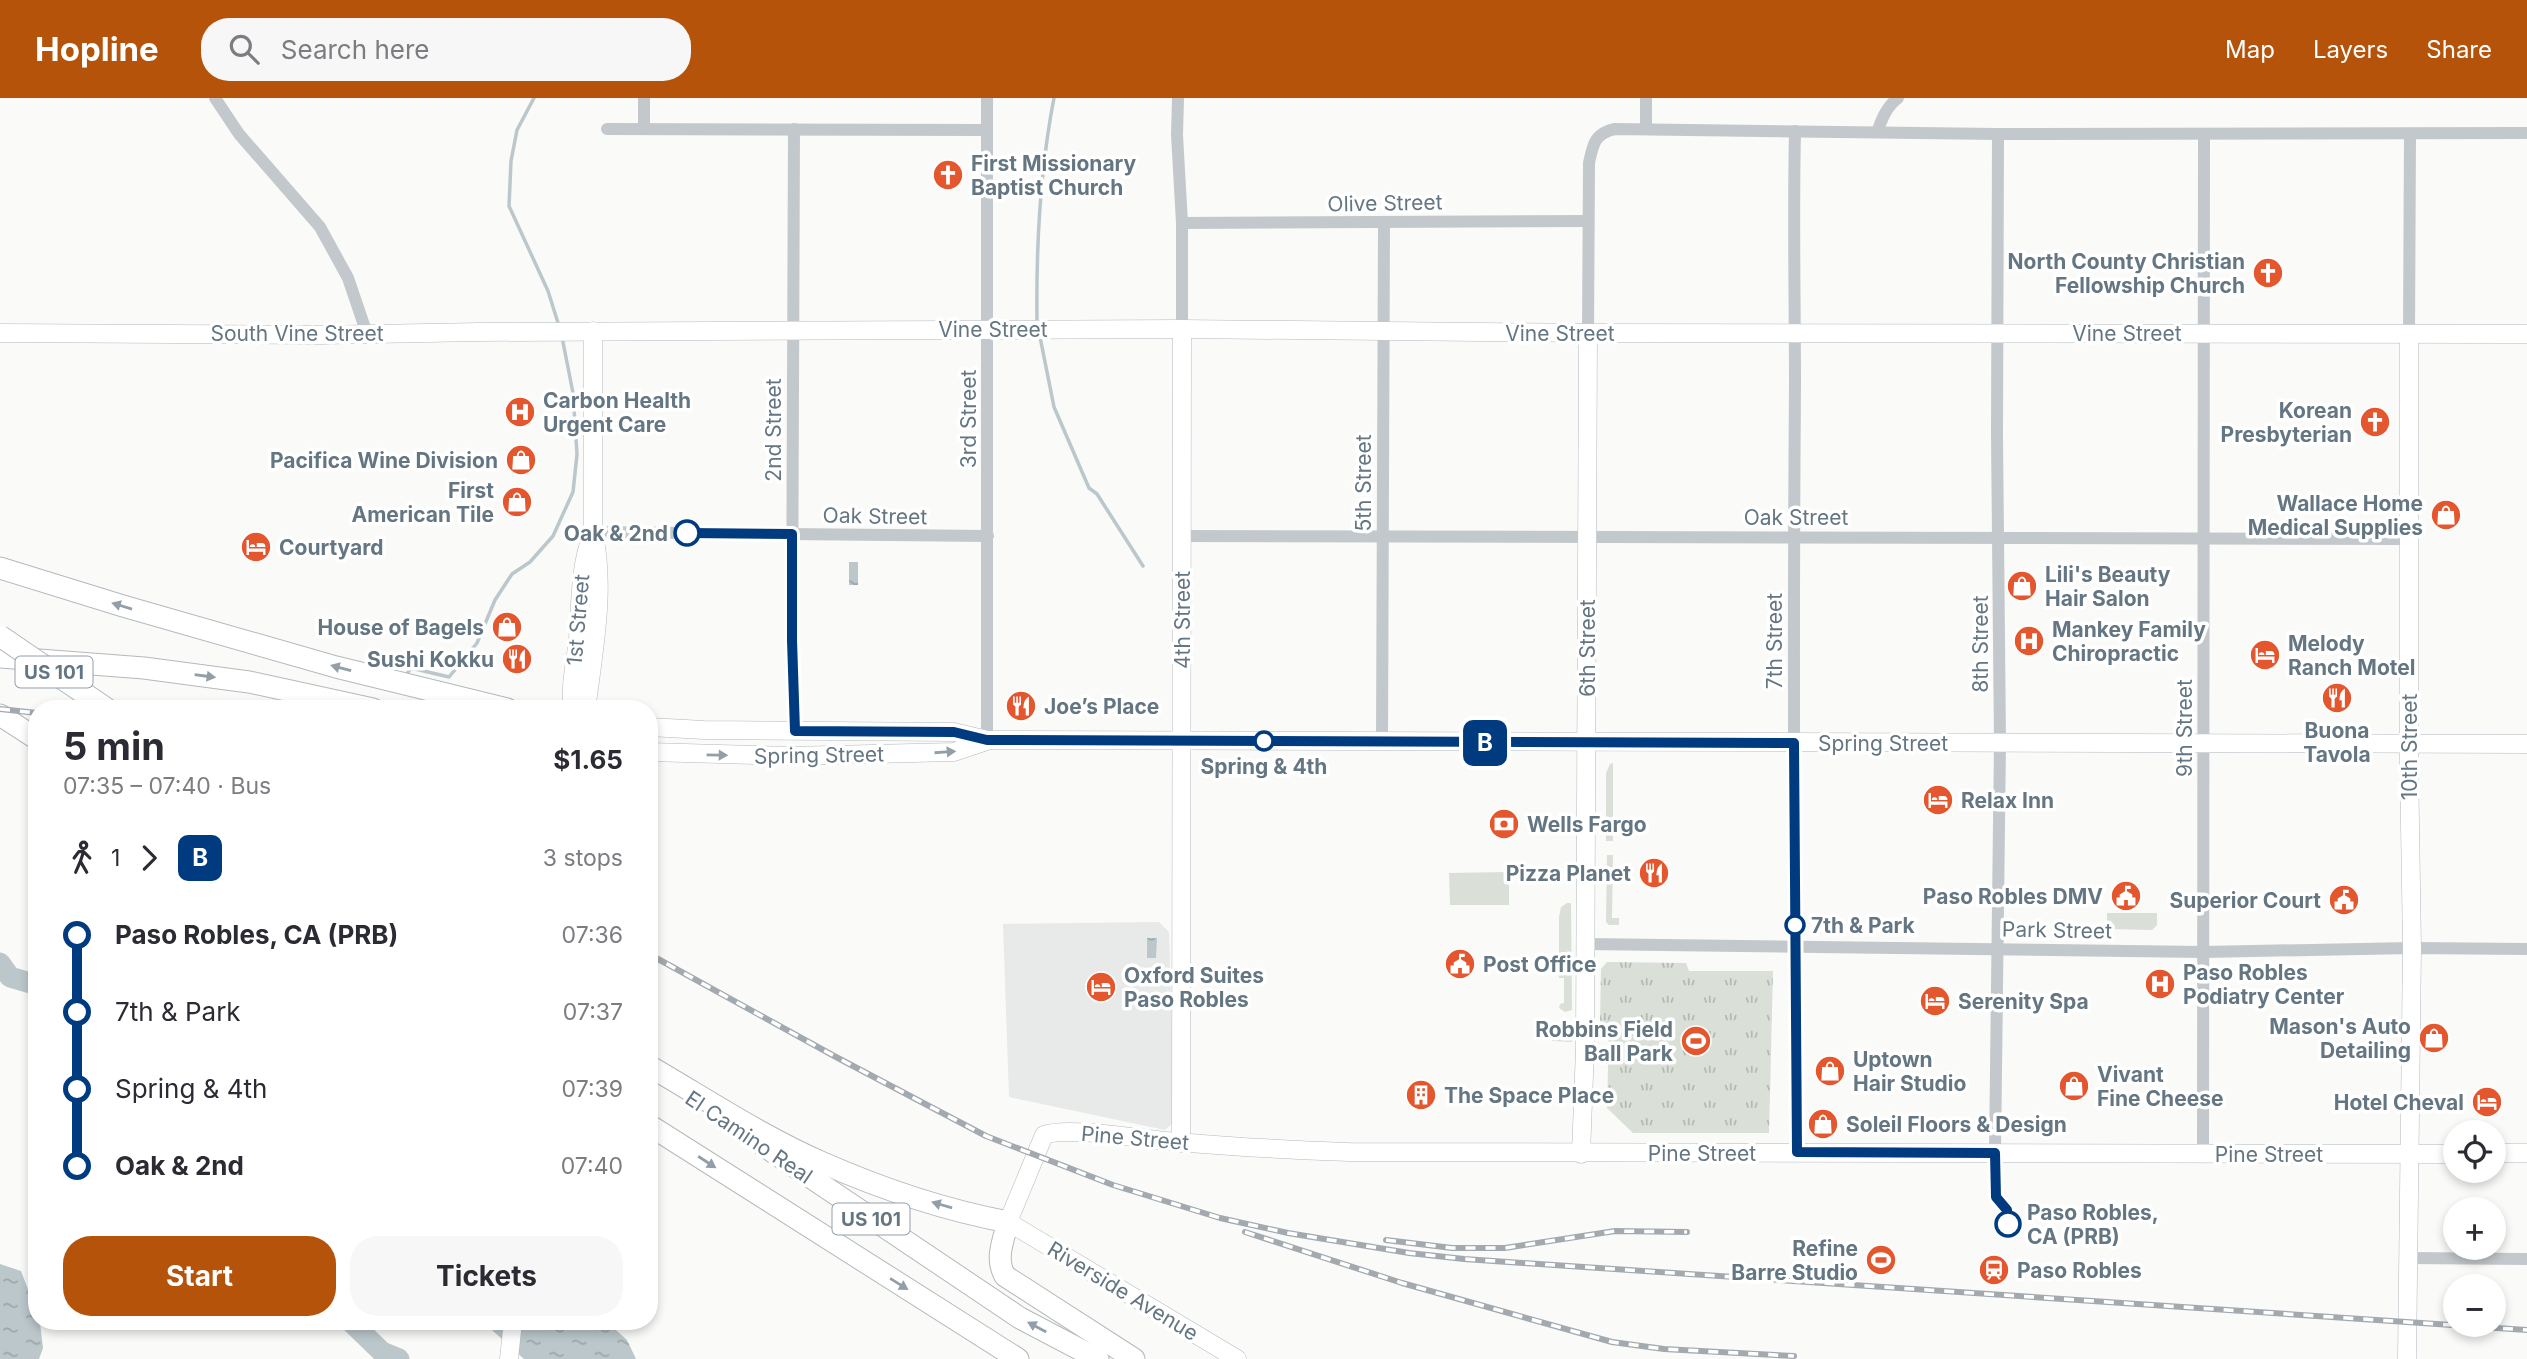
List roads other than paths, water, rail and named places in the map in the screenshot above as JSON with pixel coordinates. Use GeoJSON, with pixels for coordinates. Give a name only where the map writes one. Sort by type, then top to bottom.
{"type":"FeatureCollection","features":[{"type":"Feature","properties":{"kind":"highway"},"geometry":{"type":"LineString","coordinates":[[0,568],[336,667],[470,700]]}},
{"type":"Feature","properties":{"kind":"highway","name":"US 101"},"geometry":{"type":"LineString","coordinates":[[0,636],[94,700]]}},
{"type":"Feature","properties":{"kind":"highway"},"geometry":{"type":"LineString","coordinates":[[0,657],[144,668],[249,682],[332,700]]}},
{"type":"Feature","properties":{"kind":"highway"},"geometry":{"type":"LineString","coordinates":[[0,715],[28,732]]}},
{"type":"Feature","properties":{"kind":"highway"},"geometry":{"type":"LineString","coordinates":[[658,1074],[822,1163],[887,1189],[981,1217],[1008,1222],[999,1259],[1004,1276],[1134,1359]]}},
{"type":"Feature","properties":{"kind":"highway","name":"El Camino Real"},"geometry":{"type":"LineString","coordinates":[[658,1075],[1020,1318],[1098,1359]]}},
{"type":"Feature","properties":{"kind":"highway","name":"El Camino Real"},"geometry":{"type":"LineString","coordinates":[[658,1131],[1018,1359]]}},
{"type":"Feature","properties":{"kind":"street"},"geometry":{"type":"LineString","coordinates":[[215,98],[239,134],[320,228],[348,278],[367,334]]}},
{"type":"Feature","properties":{"kind":"street"},"geometry":{"type":"LineString","coordinates":[[644,98],[644,129]]}},
{"type":"Feature","properties":{"kind":"street","name":"3rd Street"},"geometry":{"type":"LineString","coordinates":[[987,98],[987,740]]}},
{"type":"Feature","properties":{"kind":"street","name":"4th Street"},"geometry":{"type":"LineString","coordinates":[[1178,98],[1177,135],[1182,223],[1181,1143]]}},
{"type":"Feature","properties":{"kind":"street"},"geometry":{"type":"LineString","coordinates":[[1646,98],[1646,129],[1998,134],[2527,133]]}},
{"type":"Feature","properties":{"kind":"street"},"geometry":{"type":"LineString","coordinates":[[1877,132],[1884,115],[1898,98]]}},
{"type":"Feature","properties":{"kind":"street","name":"2nd Street"},"geometry":{"type":"LineString","coordinates":[[794,129],[792,640],[795,731]]}},
{"type":"Feature","properties":{"kind":"street","name":"6th Street"},"geometry":{"type":"LineString","coordinates":[[1581,1154],[1586,944],[1589,163],[1593,143],[1600,134],[1606,131],[1646,129]]}},
{"type":"Feature","properties":{"kind":"street"},"geometry":{"type":"LineString","coordinates":[[607,130],[987,130]]}},
{"type":"Feature","properties":{"kind":"street","name":"7th Street"},"geometry":{"type":"LineString","coordinates":[[1795,131],[1794,743],[1797,1152]]}},
{"type":"Feature","properties":{"kind":"street","name":"8th Street"},"geometry":{"type":"LineString","coordinates":[[1995,1153],[2000,742],[1998,134]]}},
{"type":"Feature","properties":{"kind":"street","name":"9th Street"},"geometry":{"type":"LineString","coordinates":[[2203,1154],[2204,134]]}},
{"type":"Feature","properties":{"kind":"street","name":"10th Street"},"geometry":{"type":"LineString","coordinates":[[2407,1359],[2412,948],[2409,744],[2410,134]]}},
{"type":"Feature","properties":{"kind":"street","name":"Olive Street"},"geometry":{"type":"LineString","coordinates":[[1182,223],[1587,221]]}},
{"type":"Feature","properties":{"kind":"street","name":"5th Street"},"geometry":{"type":"LineString","coordinates":[[1382,742],[1384,224]]}},
{"type":"Feature","properties":{"kind":"street","name":"Vine Street"},"geometry":{"type":"LineString","coordinates":[[593,331],[1182,329],[1588,333],[2527,334]]}},
{"type":"Feature","properties":{"kind":"street","name":"South Vine Street"},"geometry":{"type":"LineString","coordinates":[[0,333],[367,334],[593,331]]}},
{"type":"Feature","properties":{"kind":"street","name":"1st Street"},"geometry":{"type":"LineString","coordinates":[[587,700],[595,639],[599,556],[593,532],[593,331]]}},
{"type":"Feature","properties":{"kind":"street","name":"Oak Street"},"geometry":{"type":"LineString","coordinates":[[593,532],[988,536]]}},
{"type":"Feature","properties":{"kind":"street","name":"1st Street"},"geometry":{"type":"LineString","coordinates":[[571,700],[583,555],[593,532]]}},
{"type":"Feature","properties":{"kind":"street","name":"Oak Street"},"geometry":{"type":"LineString","coordinates":[[1182,536],[2409,538]]}},
{"type":"Feature","properties":{"kind":"street","name":"Spring Street"},"geometry":{"type":"LineString","coordinates":[[658,727],[954,732],[987,740],[2527,744]]}},
{"type":"Feature","properties":{"kind":"street","name":"Spring Street"},"geometry":{"type":"LineString","coordinates":[[658,752],[790,757],[954,752],[987,740]]}},
{"type":"Feature","properties":{"kind":"street","name":"Park Street"},"geometry":{"type":"LineString","coordinates":[[1586,944],[2203,952],[2527,949]]}},
{"type":"Feature","properties":{"kind":"street","name":"Pine Street"},"geometry":{"type":"LineString","coordinates":[[1008,1222],[1044,1135],[1070,1132],[1181,1143],[1349,1152],[2443,1154]]}},
{"type":"Feature","properties":{"kind":"street"},"geometry":{"type":"LineString","coordinates":[[2506,1153],[2527,1153]]}},
{"type":"Feature","properties":{"kind":"street","name":"Riverside Avenue"},"geometry":{"type":"LineString","coordinates":[[1008,1222],[1237,1359]]}},
{"type":"Feature","properties":{"kind":"street"},"geometry":{"type":"LineString","coordinates":[[2407,1258],[2527,1259]]}},
{"type":"Feature","properties":{"kind":"street"},"geometry":{"type":"LineString","coordinates":[[509,1359],[512,1330]]}},
{"type":"Feature","properties":{"kind":"water"},"geometry":{"type":"Polygon","coordinates":[[[849,562],[858,562],[858,585],[849,585],[849,562]]]}},
{"type":"Feature","properties":{"kind":"water"},"geometry":{"type":"Polygon","coordinates":[[[1147,938],[1157,938],[1156,958],[1147,958],[1147,938]]]}},
{"type":"Feature","properties":{"kind":"water"},"geometry":{"type":"Polygon","coordinates":[[[0,1264],[21,1271],[28,1289],[28,1330],[41,1330],[43,1348],[39,1359],[0,1359],[0,1264]]]}},
{"type":"Feature","properties":{"kind":"water"},"geometry":{"type":"Polygon","coordinates":[[[492,1330],[616,1330],[627,1340],[636,1359],[524,1359],[492,1330]]]}},
{"type":"Feature","properties":{"kind":"waterway"},"geometry":{"type":"LineString","coordinates":[[534,98],[517,130],[511,161],[509,206],[548,291],[559,326]]}},
{"type":"Feature","properties":{"kind":"waterway"},"geometry":{"type":"LineString","coordinates":[[1037,322],[1040,210],[1045,153],[1054,98]]}},
{"type":"Feature","properties":{"kind":"waterway"},"geometry":{"type":"LineString","coordinates":[[406,675],[411,668],[449,677],[477,643],[495,600],[512,574],[530,562],[553,536],[573,492],[577,454],[573,393],[562,337]]}},
{"type":"Feature","properties":{"kind":"waterway"},"geometry":{"type":"LineString","coordinates":[[1040,337],[1054,407],[1089,488],[1097,494],[1143,566]]}},
{"type":"Feature","properties":{"kind":"waterway"},"geometry":{"type":"LineString","coordinates":[[0,963],[10,977],[28,982]]}},
{"type":"Feature","properties":{"kind":"waterway"},"geometry":{"type":"LineString","coordinates":[[359,1330],[382,1352],[399,1359]]}},
{"type":"Feature","properties":{"kind":"railway"},"geometry":{"type":"LineString","coordinates":[[0,709],[28,712]]}},
{"type":"Feature","properties":{"kind":"railway"},"geometry":{"type":"LineString","coordinates":[[658,959],[986,1136],[1113,1185],[1220,1218],[1288,1233],[1409,1253],[1464,1259],[2527,1330]]}},
{"type":"Feature","properties":{"kind":"railway"},"geometry":{"type":"LineString","coordinates":[[1386,1240],[1452,1248],[1505,1248],[1615,1231],[1687,1232]]}},
{"type":"Feature","properties":{"kind":"railway"},"geometry":{"type":"LineString","coordinates":[[1245,1232],[1402,1283],[1612,1342],[1664,1349],[1794,1356]]}},
{"type":"Feature","properties":{"kind":"place","name":"First Missionary Baptist Church"},"geometry":{"type":"Point","coordinates":[948,175]}},
{"type":"Feature","properties":{"kind":"place","name":"North County Christian Fellowship Church"},"geometry":{"type":"Point","coordinates":[2268,273]}},
{"type":"Feature","properties":{"kind":"place","name":"Carbon Health Urgent Care"},"geometry":{"type":"Point","coordinates":[520,412]}},
{"type":"Feature","properties":{"kind":"place","name":"Korean Presbyterian"},"geometry":{"type":"Point","coordinates":[2375,422]}},
{"type":"Feature","properties":{"kind":"place","name":"Pacifica Wine Division"},"geometry":{"type":"Point","coordinates":[521,460]}},
{"type":"Feature","properties":{"kind":"place","name":"First American Tile"},"geometry":{"type":"Point","coordinates":[517,502]}},
{"type":"Feature","properties":{"kind":"place","name":"Wallace Home Medical Supplies"},"geometry":{"type":"Point","coordinates":[2446,515]}},
{"type":"Feature","properties":{"kind":"place","name":"Oak & 2nd"},"geometry":{"type":"Point","coordinates":[687,533]}},
{"type":"Feature","properties":{"kind":"place","name":"Courtyard"},"geometry":{"type":"Point","coordinates":[256,547]}},
{"type":"Feature","properties":{"kind":"place","name":"Lili's Beauty Hair Salon"},"geometry":{"type":"Point","coordinates":[2022,586]}},
{"type":"Feature","properties":{"kind":"place","name":"House of Bagels"},"geometry":{"type":"Point","coordinates":[507,627]}},
{"type":"Feature","properties":{"kind":"place","name":"Mankey Family Chiropractic"},"geometry":{"type":"Point","coordinates":[2029,641]}},
{"type":"Feature","properties":{"kind":"place","name":"Melody Ranch Motel"},"geometry":{"type":"Point","coordinates":[2265,655]}},
{"type":"Feature","properties":{"kind":"place","name":"Sushi Kokku"},"geometry":{"type":"Point","coordinates":[517,659]}},
{"type":"Feature","properties":{"kind":"place","name":"Buona Tavola"},"geometry":{"type":"Point","coordinates":[2337,698]}},
{"type":"Feature","properties":{"kind":"place","name":"Joe’s Place"},"geometry":{"type":"Point","coordinates":[1021,706]}},
{"type":"Feature","properties":{"kind":"place","name":"Spring & 4th"},"geometry":{"type":"Point","coordinates":[1264,741]}},
{"type":"Feature","properties":{"kind":"place","name":"Relax Inn"},"geometry":{"type":"Point","coordinates":[1938,800]}},
{"type":"Feature","properties":{"kind":"place","name":"Wells Fargo"},"geometry":{"type":"Point","coordinates":[1504,824]}},
{"type":"Feature","properties":{"kind":"place","name":"Pizza Planet"},"geometry":{"type":"Point","coordinates":[1654,873]}},
{"type":"Feature","properties":{"kind":"place","name":"Paso Robles DMV"},"geometry":{"type":"Point","coordinates":[2126,896]}},
{"type":"Feature","properties":{"kind":"place","name":"Superior Court"},"geometry":{"type":"Point","coordinates":[2344,900]}},
{"type":"Feature","properties":{"kind":"place","name":"7th & Park"},"geometry":{"type":"Point","coordinates":[1795,925]}},
{"type":"Feature","properties":{"kind":"place","name":"Post Office"},"geometry":{"type":"Point","coordinates":[1460,964]}},
{"type":"Feature","properties":{"kind":"place","name":"Paso Robles Podiatry Center"},"geometry":{"type":"Point","coordinates":[2160,984]}},
{"type":"Feature","properties":{"kind":"place","name":"Oxford Suites Paso Robles"},"geometry":{"type":"Point","coordinates":[1101,987]}},
{"type":"Feature","properties":{"kind":"place","name":"Serenity Spa"},"geometry":{"type":"Point","coordinates":[1935,1001]}},
{"type":"Feature","properties":{"kind":"place","name":"Mason's Auto Detailing"},"geometry":{"type":"Point","coordinates":[2434,1038]}},
{"type":"Feature","properties":{"kind":"place","name":"Robbins Field Ball Park"},"geometry":{"type":"Point","coordinates":[1696,1041]}},
{"type":"Feature","properties":{"kind":"place","name":"Uptown Hair Studio"},"geometry":{"type":"Point","coordinates":[1830,1071]}},
{"type":"Feature","properties":{"kind":"place","name":"Vivant Fine Cheese"},"geometry":{"type":"Point","coordinates":[2074,1086]}},
{"type":"Feature","properties":{"kind":"place","name":"The Space Place"},"geometry":{"type":"Point","coordinates":[1421,1095]}},
{"type":"Feature","properties":{"kind":"place","name":"Hotel Cheval"},"geometry":{"type":"Point","coordinates":[2487,1102]}},
{"type":"Feature","properties":{"kind":"place","name":"Soleil Floors & Design"},"geometry":{"type":"Point","coordinates":[1823,1124]}},
{"type":"Feature","properties":{"kind":"place","name":"Paso Robles, CA (PRB)"},"geometry":{"type":"Point","coordinates":[2008,1224]}},
{"type":"Feature","properties":{"kind":"place","name":"Refine Barre Studio"},"geometry":{"type":"Point","coordinates":[1881,1260]}},
{"type":"Feature","properties":{"kind":"place","name":"Paso Robles"},"geometry":{"type":"Point","coordinates":[1994,1270]}}]}
